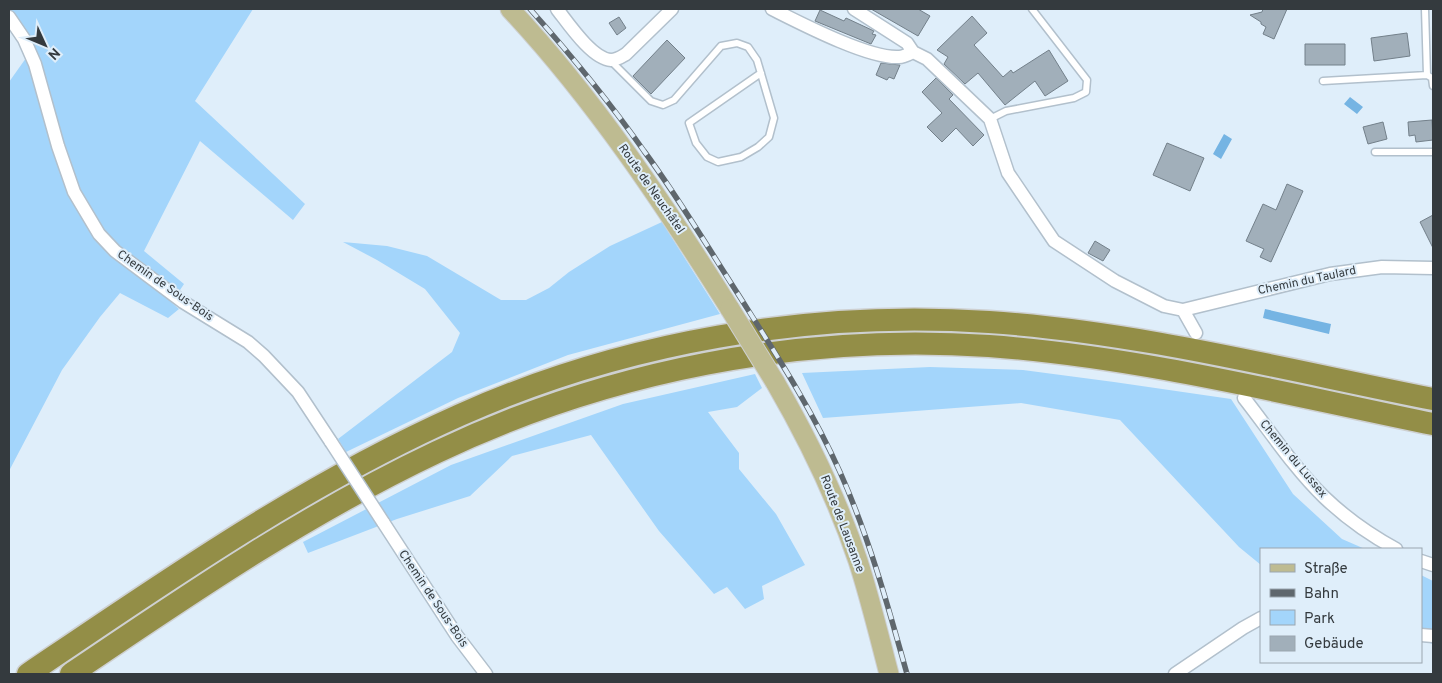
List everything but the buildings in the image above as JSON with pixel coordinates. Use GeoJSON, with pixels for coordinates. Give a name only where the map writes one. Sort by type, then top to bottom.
{"type":"FeatureCollection","features":[{"type":"Feature","properties":{"kind":"highway"},"geometry":{"type":"LineString","coordinates":[[28,674],[250,527],[322,484],[392,447],[462,414],[530,388],[633,356],[702,340],[842,322],[916,320],[988,322],[1076,330],[1148,341],[1433,399]]}},
{"type":"Feature","properties":{"kind":"highway"},"geometry":{"type":"LineString","coordinates":[[71,674],[180,600],[285,534],[360,491],[438,451],[505,422],[571,399],[639,379],[707,364],[777,353],[856,346],[918,344],[1004,347],[1072,354],[1144,365],[1433,424]]}},
{"type":"Feature","properties":{"kind":"main road","name":"Route de Neuchâtel"},"geometry":{"type":"LineString","coordinates":[[510,9],[573,82],[623,147],[668,212],[775,382]]}},
{"type":"Feature","properties":{"kind":"main road","name":"Route de Lausanne"},"geometry":{"type":"LineString","coordinates":[[775,382],[802,431],[838,507],[866,586],[889,674]]}},
{"type":"Feature","properties":{"kind":"street"},"geometry":{"type":"LineString","coordinates":[[557,9],[598,55],[610,60],[618,60],[626,54],[672,9]]}},
{"type":"Feature","properties":{"kind":"street"},"geometry":{"type":"LineString","coordinates":[[772,9],[870,52],[900,57],[913,52]]}},
{"type":"Feature","properties":{"kind":"street"},"geometry":{"type":"LineString","coordinates":[[854,9],[907,43],[913,52],[927,59],[990,119],[1008,173],[1054,241],[1115,281],[1164,306],[1183,310],[1196,333]]}},
{"type":"Feature","properties":{"kind":"street","name":"Chemin de Sous-Bois"},"geometry":{"type":"LineString","coordinates":[[9,17],[24,39],[34,64],[58,146],[74,192],[99,234],[115,251],[176,296],[248,342],[298,392],[457,636],[486,674]]}},
{"type":"Feature","properties":{"kind":"street","name":"Chemin du Taulard"},"geometry":{"type":"LineString","coordinates":[[1183,310],[1330,274],[1382,267],[1433,268]]}},
{"type":"Feature","properties":{"kind":"street","name":"Chemin du Lussex"},"geometry":{"type":"LineString","coordinates":[[1244,398],[1303,473],[1324,496],[1347,517],[1394,548]]}},
{"type":"Feature","properties":{"kind":"street"},"geometry":{"type":"LineString","coordinates":[[1175,674],[1260,619]]}},
{"type":"Feature","properties":{"kind":"lane"},"geometry":{"type":"LineString","coordinates":[[990,119],[1006,111],[1074,98],[1086,92],[1087,80],[1032,9]]}},
{"type":"Feature","properties":{"kind":"lane"},"geometry":{"type":"LineString","coordinates":[[1425,9],[1427,75]]}},
{"type":"Feature","properties":{"kind":"lane"},"geometry":{"type":"LineString","coordinates":[[610,60],[651,101],[663,105],[674,100],[721,46],[737,42],[748,47],[757,60],[761,73],[774,118],[769,137],[758,148],[740,157],[718,162],[707,157],[696,143],[689,123],[761,73]]}},
{"type":"Feature","properties":{"kind":"lane"},"geometry":{"type":"LineString","coordinates":[[1323,81],[1427,75],[1432,78],[1433,86]]}},
{"type":"Feature","properties":{"kind":"lane"},"geometry":{"type":"LineString","coordinates":[[1375,152],[1433,152]]}},
{"type":"Feature","properties":{"kind":"green space"},"geometry":{"type":"Polygon","coordinates":[[[9,9],[253,9],[195,101],[305,204],[293,220],[200,141],[144,251],[184,284],[178,293],[142,276],[179,309],[168,318],[120,293],[100,317],[62,370],[9,471],[9,82],[31,51],[9,20],[9,9]]]}},
{"type":"Feature","properties":{"kind":"green space"},"geometry":{"type":"Polygon","coordinates":[[[662,222],[720,314],[568,355],[458,398],[346,452],[338,439],[452,352],[460,333],[425,289],[343,242],[387,246],[427,256],[501,300],[526,300],[549,288],[569,272],[610,246],[662,222]]]}},
{"type":"Feature","properties":{"kind":"green space"},"geometry":{"type":"Polygon","coordinates":[[[930,367],[1023,370],[1231,399],[1293,494],[1342,539],[1363,548],[1260,548],[1260,564],[1239,547],[1120,420],[1021,403],[823,418],[802,373],[930,367]]]}},
{"type":"Feature","properties":{"kind":"green space"},"geometry":{"type":"Polygon","coordinates":[[[755,374],[762,388],[737,407],[708,412],[739,453],[739,469],[776,514],[805,565],[762,586],[764,599],[745,609],[727,587],[714,594],[659,531],[591,435],[512,456],[470,496],[397,519],[308,553],[303,542],[451,465],[623,404],[755,374]]]}},
{"type":"Feature","properties":{"kind":"green space"},"geometry":{"type":"Polygon","coordinates":[[[1422,576],[1433,581],[1433,644],[1422,640],[1422,576]]]}},
{"type":"Feature","properties":{"kind":"shaded area"},"geometry":{"type":"Polygon","coordinates":[[[1350,97],[1363,107],[1357,114],[1344,104],[1350,97]]]}},
{"type":"Feature","properties":{"kind":"shaded area"},"geometry":{"type":"Polygon","coordinates":[[[1224,134],[1232,139],[1221,159],[1213,154],[1224,134]]]}},
{"type":"Feature","properties":{"kind":"shaded area"},"geometry":{"type":"Polygon","coordinates":[[[1265,309],[1331,324],[1329,334],[1263,318],[1265,309]]]}},
{"type":"Feature","properties":{"kind":"railway"},"geometry":{"type":"LineString","coordinates":[[530,9],[603,96],[657,168],[752,315],[805,403],[840,472],[860,521],[885,597],[907,674]]}}]}
